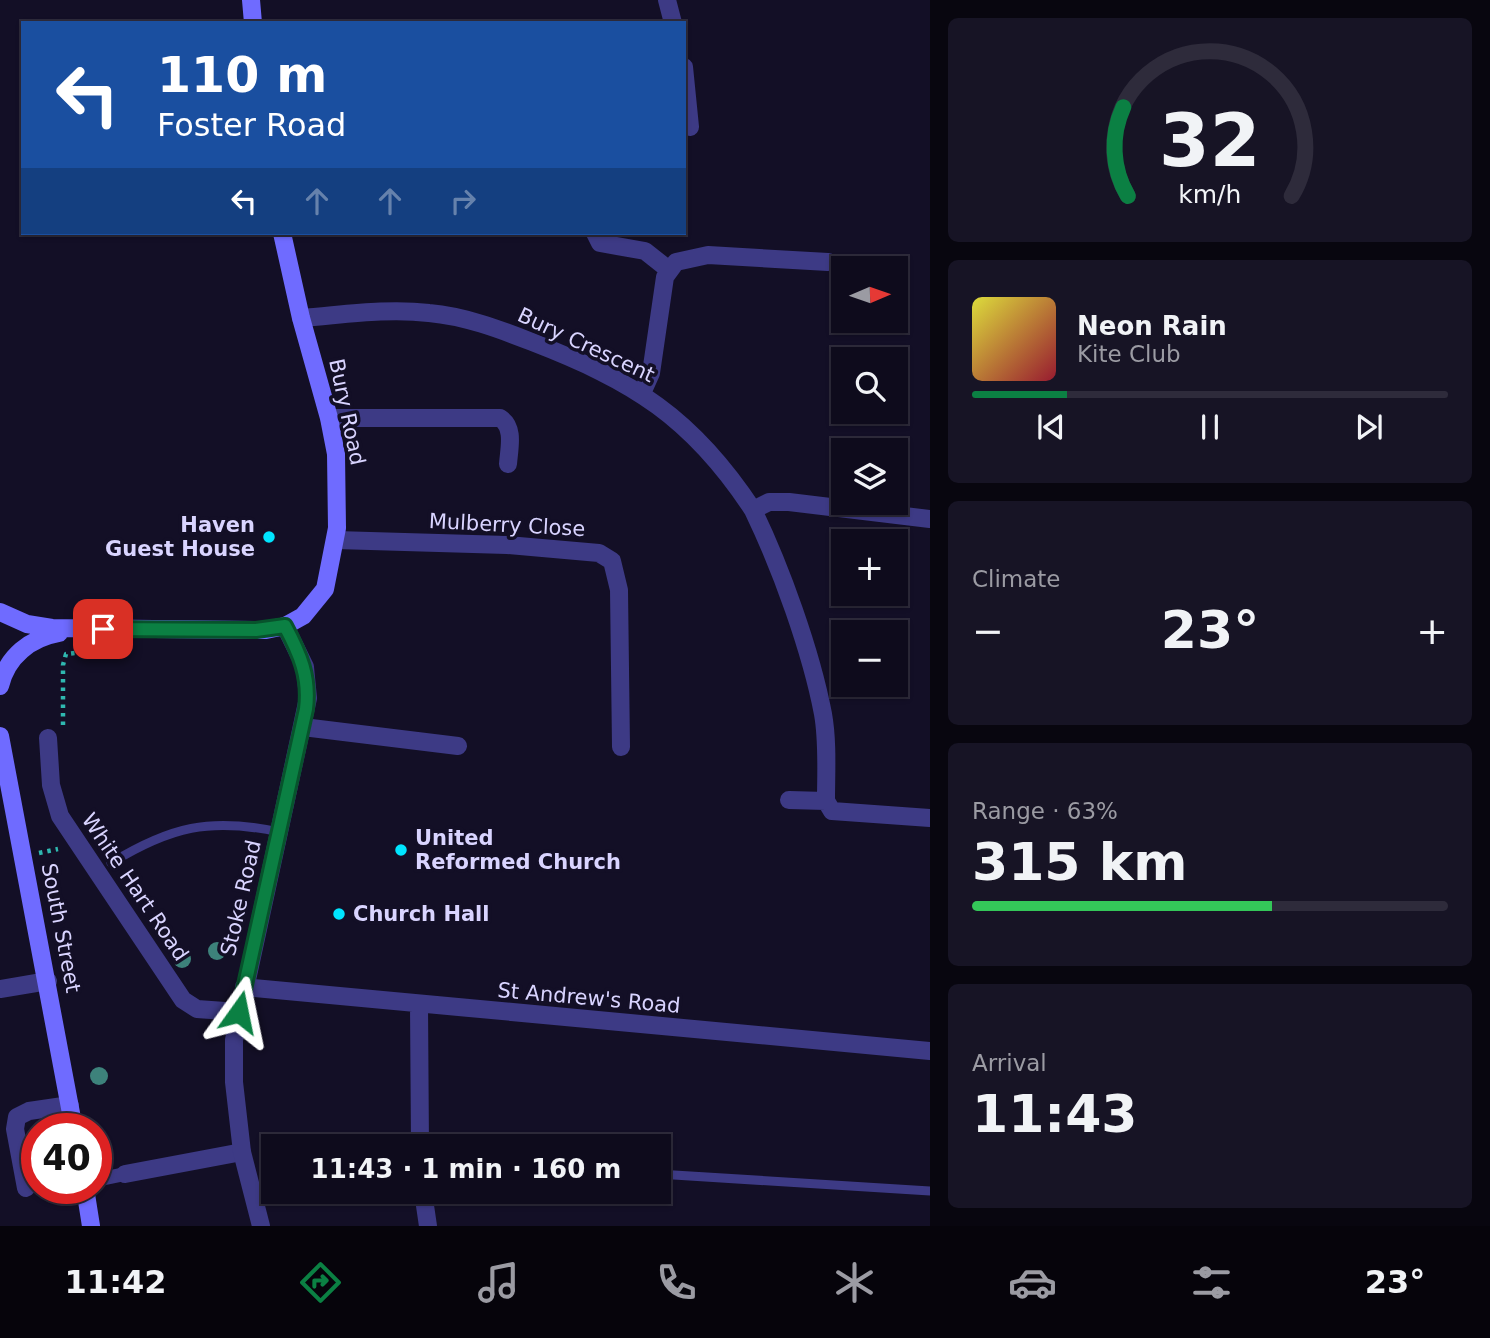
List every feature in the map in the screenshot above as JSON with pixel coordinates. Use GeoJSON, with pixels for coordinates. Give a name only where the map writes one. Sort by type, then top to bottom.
{"type":"FeatureCollection","features":[{"type":"Feature","properties":{"kind":"main road"},"geometry":{"type":"LineString","coordinates":[[251,0],[253,21]]}},
{"type":"Feature","properties":{"kind":"main road","name":"Bury Road"},"geometry":{"type":"LineString","coordinates":[[282,235],[301,318],[329,418],[338,476],[336,540],[329,575],[320,598],[303,616],[285,626]]}},
{"type":"Feature","properties":{"kind":"main road"},"geometry":{"type":"LineString","coordinates":[[0,612],[38,626],[84,629],[256,630],[285,626]]}},
{"type":"Feature","properties":{"kind":"main road"},"geometry":{"type":"LineString","coordinates":[[0,686],[10,663],[31,641],[84,629]]}},
{"type":"Feature","properties":{"kind":"main road","name":"South Street"},"geometry":{"type":"LineString","coordinates":[[0,737],[5,792],[48,981],[71,1113]]}},
{"type":"Feature","properties":{"kind":"main road"},"geometry":{"type":"LineString","coordinates":[[88,1204],[91,1226]]}},
{"type":"Feature","properties":{"kind":"street"},"geometry":{"type":"LineString","coordinates":[[667,0],[672,21]]}},
{"type":"Feature","properties":{"kind":"street"},"geometry":{"type":"LineString","coordinates":[[686,87],[690,127]]}},
{"type":"Feature","properties":{"kind":"street"},"geometry":{"type":"LineString","coordinates":[[596,235],[600,243],[645,251],[669,270]]}},
{"type":"Feature","properties":{"kind":"street"},"geometry":{"type":"LineString","coordinates":[[642,393],[651,373],[662,290],[669,270],[686,258],[708,255],[828,262]]}},
{"type":"Feature","properties":{"kind":"street","name":"Bury Crescent"},"geometry":{"type":"LineString","coordinates":[[301,318],[392,311],[452,317],[539,345],[642,393],[708,449],[753,510],[785,589],[824,717],[827,801]]}},
{"type":"Feature","properties":{"kind":"street"},"geometry":{"type":"LineString","coordinates":[[329,418],[500,418],[507,422],[510,430],[509,464]]}},
{"type":"Feature","properties":{"kind":"street"},"geometry":{"type":"LineString","coordinates":[[753,510],[769,502],[789,502],[930,519]]}},
{"type":"Feature","properties":{"kind":"street","name":"Mulberry Close"},"geometry":{"type":"LineString","coordinates":[[336,540],[507,545],[583,551],[607,556],[616,568],[619,590],[621,747]]}},
{"type":"Feature","properties":{"kind":"street","name":"Stoke Road"},"geometry":{"type":"LineString","coordinates":[[261,1226],[242,1152],[233,1082],[234,1040],[308,698],[307,675],[285,626]]}},
{"type":"Feature","properties":{"kind":"street"},"geometry":{"type":"LineString","coordinates":[[303,727],[458,746]]}},
{"type":"Feature","properties":{"kind":"street","name":"White Hart Road"},"geometry":{"type":"LineString","coordinates":[[48,741],[51,785],[60,816],[183,1000],[197,1009],[239,1012]]}},
{"type":"Feature","properties":{"kind":"street"},"geometry":{"type":"LineString","coordinates":[[789,800],[827,801],[832,811],[930,818]]}},
{"type":"Feature","properties":{"kind":"street"},"geometry":{"type":"LineString","coordinates":[[0,989],[48,981]]}},
{"type":"Feature","properties":{"kind":"street","name":"St Andrew's Road"},"geometry":{"type":"LineString","coordinates":[[244,987],[930,1051]]}},
{"type":"Feature","properties":{"kind":"street"},"geometry":{"type":"LineString","coordinates":[[419,1005],[420,1134]]}},
{"type":"Feature","properties":{"kind":"street"},"geometry":{"type":"LineString","coordinates":[[25,1113],[70,1105]]}},
{"type":"Feature","properties":{"kind":"street"},"geometry":{"type":"LineString","coordinates":[[21,1115],[17,1117],[15,1129],[21,1161]]}},
{"type":"Feature","properties":{"kind":"street"},"geometry":{"type":"LineString","coordinates":[[112,1177],[242,1152]]}},
{"type":"Feature","properties":{"kind":"street"},"geometry":{"type":"LineString","coordinates":[[425,1204],[428,1226]]}},
{"type":"Feature","properties":{"kind":"lane"},"geometry":{"type":"LineString","coordinates":[[111,863],[148,840],[195,826],[241,824],[279,832]]}},
{"type":"Feature","properties":{"kind":"lane"},"geometry":{"type":"LineString","coordinates":[[671,1175],[930,1191]]}},
{"type":"Feature","properties":{"kind":"path"},"geometry":{"type":"LineString","coordinates":[[48,741],[63,738],[62,665],[66,654],[83,652],[84,629]]}},
{"type":"Feature","properties":{"kind":"place","name":"Haven Guest House"},"geometry":{"type":"Point","coordinates":[269,537]}},
{"type":"Feature","properties":{"kind":"place","name":"United Reformed Church"},"geometry":{"type":"Point","coordinates":[401,850]}},
{"type":"Feature","properties":{"kind":"place","name":"Church Hall"},"geometry":{"type":"Point","coordinates":[339,914]}},
{"type":"Feature","properties":{"kind":"route"},"geometry":{"type":"LineString","coordinates":[[103,629],[256,630],[285,626],[302,659],[307,675],[308,698],[239,1012]]}}]}
